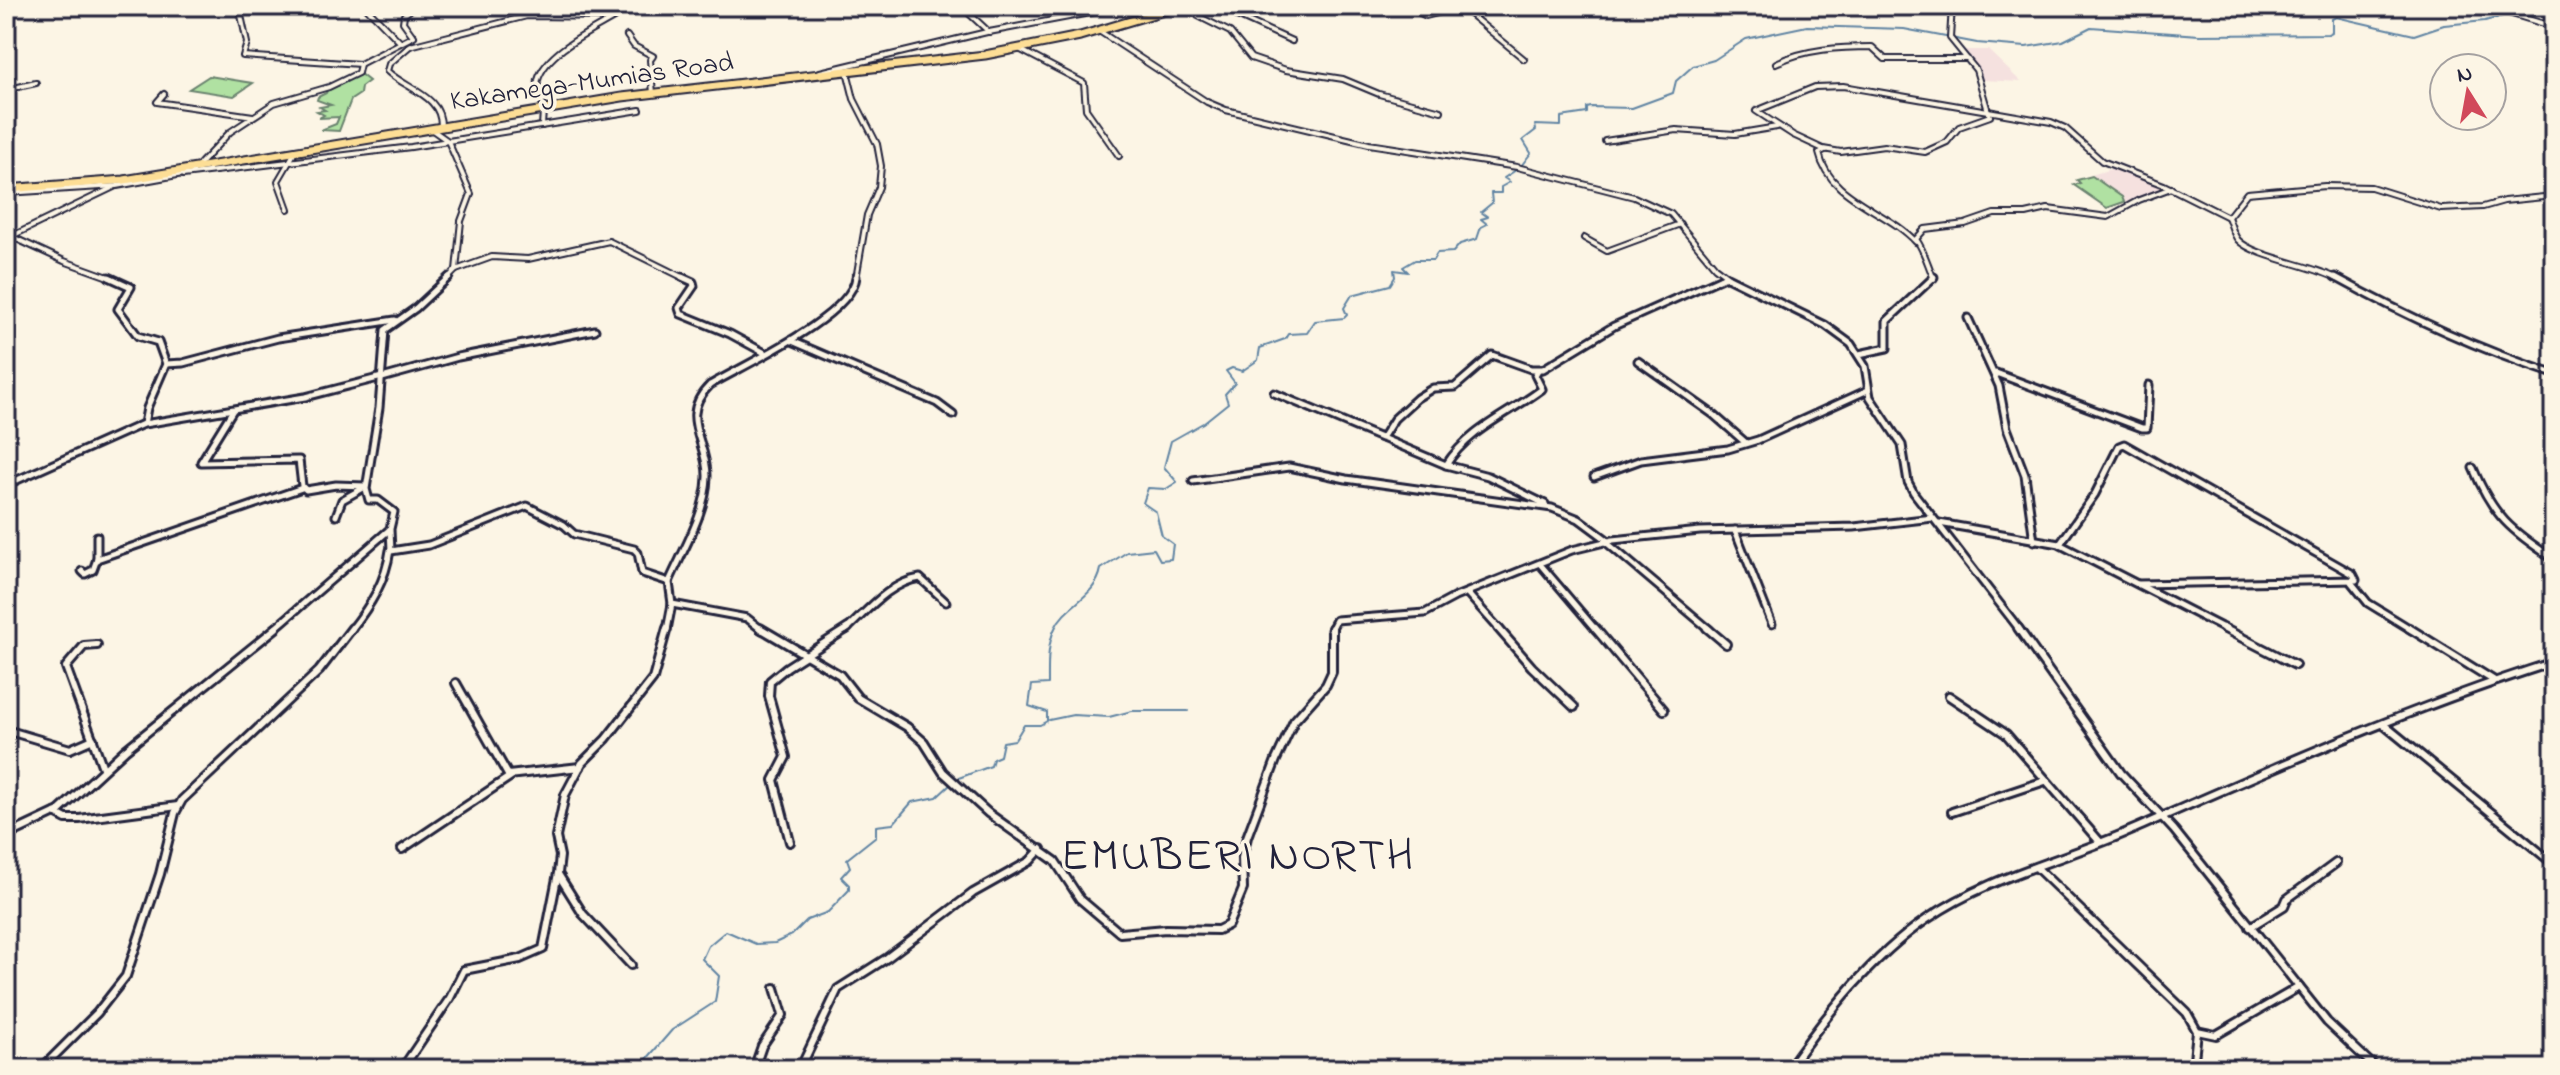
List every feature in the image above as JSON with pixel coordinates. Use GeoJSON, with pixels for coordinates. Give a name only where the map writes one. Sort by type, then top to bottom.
{"type":"FeatureCollection","features":[{"type":"Feature","properties":{"kind":"highway","name":"Kakamega-Mumias Road"},"geometry":{"type":"LineString","coordinates":[[9,191],[118,184],[653,93],[1019,49],[1099,31],[1181,6]]}},
{"type":"Feature","properties":{"kind":"street"},"geometry":{"type":"LineString","coordinates":[[239,6],[247,43],[243,56],[360,64],[414,36]]}},
{"type":"Feature","properties":{"kind":"street"},"geometry":{"type":"LineString","coordinates":[[365,6],[400,42]]}},
{"type":"Feature","properties":{"kind":"street"},"geometry":{"type":"LineString","coordinates":[[414,36],[403,22],[404,15],[415,6]]}},
{"type":"Feature","properties":{"kind":"street"},"geometry":{"type":"LineString","coordinates":[[516,20],[533,6]]}},
{"type":"Feature","properties":{"kind":"street"},"geometry":{"type":"LineString","coordinates":[[586,15],[598,6]]}},
{"type":"Feature","properties":{"kind":"street"},"geometry":{"type":"LineString","coordinates":[[542,126],[544,110],[537,82],[539,77],[563,48],[632,6]]}},
{"type":"Feature","properties":{"kind":"street"},"geometry":{"type":"LineString","coordinates":[[961,6],[987,32]]}},
{"type":"Feature","properties":{"kind":"street"},"geometry":{"type":"LineString","coordinates":[[402,1069],[450,998],[464,970],[520,959],[543,949],[558,873],[557,829],[565,795],[580,767],[653,679],[662,654],[672,604],[669,582],[706,488],[706,462],[694,422],[698,397],[710,385],[836,312],[855,285],[867,215],[879,187],[881,166],[877,144],[854,99],[851,68],[987,32],[1127,6]]}},
{"type":"Feature","properties":{"kind":"street"},"geometry":{"type":"LineString","coordinates":[[1192,6],[1196,9],[1196,15],[1230,32],[1251,58],[1286,70],[1343,79],[1373,92],[1441,111]]}},
{"type":"Feature","properties":{"kind":"street"},"geometry":{"type":"LineString","coordinates":[[1228,6],[1237,16],[1292,41]]}},
{"type":"Feature","properties":{"kind":"street"},"geometry":{"type":"LineString","coordinates":[[1405,6],[1426,16],[1461,7],[1524,59]]}},
{"type":"Feature","properties":{"kind":"street"},"geometry":{"type":"LineString","coordinates":[[1952,6],[1950,37],[1976,68],[1988,111],[1990,116],[1959,127],[1947,142],[1923,152],[1887,146],[1844,152],[1819,149],[1777,127],[1756,109],[1783,102],[1821,86],[1843,86],[1988,111],[2059,125],[2098,158],[2171,188],[2228,217],[2236,238],[2248,248],[2321,269],[2390,307],[2492,355],[2554,374]]}},
{"type":"Feature","properties":{"kind":"street"},"geometry":{"type":"LineString","coordinates":[[2486,6],[2554,27]]}},
{"type":"Feature","properties":{"kind":"street"},"geometry":{"type":"LineString","coordinates":[[1067,8],[1072,16]]}},
{"type":"Feature","properties":{"kind":"street"},"geometry":{"type":"LineString","coordinates":[[441,127],[442,109],[438,104],[414,93],[387,71],[389,64],[410,46],[537,15],[615,17]]}},
{"type":"Feature","properties":{"kind":"street"},"geometry":{"type":"LineString","coordinates":[[1099,31],[1207,102],[1226,110],[1369,144],[1519,167],[1634,197],[1667,211],[1726,276],[1834,329],[1859,354],[1867,371],[1868,390],[1902,445],[1908,482],[1914,493],[2000,601],[2058,688],[2121,773],[2161,815],[2327,1022],[2377,1069]]}},
{"type":"Feature","properties":{"kind":"street"},"geometry":{"type":"LineString","coordinates":[[410,46],[414,36]]}},
{"type":"Feature","properties":{"kind":"street"},"geometry":{"type":"LineString","coordinates":[[627,36],[634,46],[653,56],[650,61],[653,93]]}},
{"type":"Feature","properties":{"kind":"street"},"geometry":{"type":"LineString","coordinates":[[1776,63],[1787,58],[1852,47],[1874,48],[1883,58],[1968,59]]}},
{"type":"Feature","properties":{"kind":"street"},"geometry":{"type":"LineString","coordinates":[[1019,49],[1084,83],[1086,109],[1119,156]]}},
{"type":"Feature","properties":{"kind":"street"},"geometry":{"type":"LineString","coordinates":[[196,169],[230,132],[254,116],[281,99],[329,87],[358,73],[360,64]]}},
{"type":"Feature","properties":{"kind":"street"},"geometry":{"type":"LineString","coordinates":[[6,95],[10,89],[36,83]]}},
{"type":"Feature","properties":{"kind":"street"},"geometry":{"type":"LineString","coordinates":[[164,94],[157,102],[254,116]]}},
{"type":"Feature","properties":{"kind":"street"},"geometry":{"type":"LineString","coordinates":[[184,173],[448,141],[640,110]]}},
{"type":"Feature","properties":{"kind":"street"},"geometry":{"type":"LineString","coordinates":[[1605,141],[1676,130],[1735,134],[1777,127]]}},
{"type":"Feature","properties":{"kind":"street"},"geometry":{"type":"LineString","coordinates":[[431,129],[448,141],[471,194],[461,221],[456,270]]}},
{"type":"Feature","properties":{"kind":"street"},"geometry":{"type":"LineString","coordinates":[[1819,149],[1819,163],[1824,173],[1856,200],[1903,226],[1927,255],[1927,267],[1935,278],[1906,299],[1887,321],[1887,348],[1859,354]]}},
{"type":"Feature","properties":{"kind":"street"},"geometry":{"type":"LineString","coordinates":[[288,209],[278,181],[295,152]]}},
{"type":"Feature","properties":{"kind":"street"},"geometry":{"type":"LineString","coordinates":[[9,235],[118,184]]}},
{"type":"Feature","properties":{"kind":"street"},"geometry":{"type":"LineString","coordinates":[[2228,217],[2244,194],[2315,186],[2375,188],[2441,209],[2483,207],[2502,201],[2554,196]]}},
{"type":"Feature","properties":{"kind":"street"},"geometry":{"type":"LineString","coordinates":[[1916,242],[1917,235],[1925,229],[1962,225],[1994,214],[2026,214],[2048,209],[2108,217],[2139,200],[2171,188]]}},
{"type":"Feature","properties":{"kind":"street"},"geometry":{"type":"LineString","coordinates":[[1584,238],[1607,251],[1680,224]]}},
{"type":"Feature","properties":{"kind":"street"},"geometry":{"type":"LineString","coordinates":[[9,235],[131,287],[118,309],[138,336],[158,342],[166,364],[143,424]]}},
{"type":"Feature","properties":{"kind":"street"},"geometry":{"type":"LineString","coordinates":[[41,1069],[97,1013],[126,976],[160,874],[178,806],[319,671],[372,603],[388,564],[393,520],[392,508],[369,500],[366,486],[382,378],[385,330],[395,320],[416,308],[456,270],[492,257],[528,259],[611,242],[694,282],[680,306],[681,314],[730,334],[765,353]]}},
{"type":"Feature","properties":{"kind":"street"},"geometry":{"type":"LineString","coordinates":[[1446,465],[1455,451],[1474,435],[1542,389],[1535,375],[1539,369],[1628,319],[1726,276]]}},
{"type":"Feature","properties":{"kind":"street"},"geometry":{"type":"LineString","coordinates":[[1968,318],[1995,373],[2007,428],[2025,475],[2034,541]]}},
{"type":"Feature","properties":{"kind":"street"},"geometry":{"type":"LineString","coordinates":[[166,364],[183,363],[278,338],[395,320]]}},
{"type":"Feature","properties":{"kind":"street"},"geometry":{"type":"LineString","coordinates":[[6,485],[143,424],[314,395],[458,357],[595,330]]}},
{"type":"Feature","properties":{"kind":"street"},"geometry":{"type":"LineString","coordinates":[[791,340],[937,403],[953,415]]}},
{"type":"Feature","properties":{"kind":"street"},"geometry":{"type":"LineString","coordinates":[[1382,438],[1383,431],[1406,411],[1408,404],[1433,388],[1459,385],[1492,355],[1539,369]]}},
{"type":"Feature","properties":{"kind":"street"},"geometry":{"type":"LineString","coordinates":[[1638,361],[1714,415],[1747,444]]}},
{"type":"Feature","properties":{"kind":"street"},"geometry":{"type":"LineString","coordinates":[[1995,373],[2142,428],[2147,428],[2149,422],[2149,385]]}},
{"type":"Feature","properties":{"kind":"street"},"geometry":{"type":"LineString","coordinates":[[1594,477],[1641,460],[1747,444],[1868,390]]}},
{"type":"Feature","properties":{"kind":"street"},"geometry":{"type":"LineString","coordinates":[[1274,393],[1446,465],[1488,476],[1579,519],[1726,644]]}},
{"type":"Feature","properties":{"kind":"street"},"geometry":{"type":"LineString","coordinates":[[233,410],[201,462],[298,460],[302,488]]}},
{"type":"Feature","properties":{"kind":"street"},"geometry":{"type":"LineString","coordinates":[[2060,544],[2095,494],[2123,444],[2317,552],[2355,575],[2356,581],[2138,584]]}},
{"type":"Feature","properties":{"kind":"street"},"geometry":{"type":"LineString","coordinates":[[1193,481],[1289,467],[1332,477],[1552,508]]}},
{"type":"Feature","properties":{"kind":"street"},"geometry":{"type":"LineString","coordinates":[[2473,468],[2491,512],[2508,530],[2554,559]]}},
{"type":"Feature","properties":{"kind":"street"},"geometry":{"type":"LineString","coordinates":[[97,559],[302,488],[366,486]]}},
{"type":"Feature","properties":{"kind":"street"},"geometry":{"type":"LineString","coordinates":[[336,516],[342,500],[366,486]]}},
{"type":"Feature","properties":{"kind":"street"},"geometry":{"type":"LineString","coordinates":[[390,550],[399,552],[429,545],[527,506],[564,525],[574,534],[634,549],[638,553],[642,573],[669,582]]}},
{"type":"Feature","properties":{"kind":"street"},"geometry":{"type":"LineString","coordinates":[[672,604],[740,615],[772,638],[840,675],[864,703],[907,727],[924,742],[958,787],[1055,861],[1080,899],[1120,933],[1224,928],[1231,922],[1240,900],[1244,848],[1276,760],[1294,721],[1326,685],[1332,672],[1330,640],[1333,623],[1347,617],[1415,616],[1540,564],[1607,541],[1735,530],[1854,527],[1936,520],[2060,544],[2295,665]]}},
{"type":"Feature","properties":{"kind":"street"},"geometry":{"type":"LineString","coordinates":[[6,836],[55,813],[103,768],[225,672],[375,538],[390,529]]}},
{"type":"Feature","properties":{"kind":"street"},"geometry":{"type":"LineString","coordinates":[[1735,530],[1772,624]]}},
{"type":"Feature","properties":{"kind":"street"},"geometry":{"type":"LineString","coordinates":[[82,571],[85,574],[93,570],[97,559],[97,536]]}},
{"type":"Feature","properties":{"kind":"street"},"geometry":{"type":"LineString","coordinates":[[1540,564],[1664,710]]}},
{"type":"Feature","properties":{"kind":"street"},"geometry":{"type":"LineString","coordinates":[[790,842],[774,780],[786,757],[769,685],[781,671],[843,632],[886,595],[916,578],[946,602]]}},
{"type":"Feature","properties":{"kind":"street"},"geometry":{"type":"LineString","coordinates":[[2351,582],[2368,603],[2494,681]]}},
{"type":"Feature","properties":{"kind":"street"},"geometry":{"type":"LineString","coordinates":[[1467,593],[1532,667],[1574,707]]}},
{"type":"Feature","properties":{"kind":"street"},"geometry":{"type":"LineString","coordinates":[[97,645],[84,646],[66,667],[103,768]]}},
{"type":"Feature","properties":{"kind":"street"},"geometry":{"type":"LineString","coordinates":[[1788,1069],[1849,987],[1888,950],[1948,906],[2382,723],[2554,662]]}},
{"type":"Feature","properties":{"kind":"street"},"geometry":{"type":"LineString","coordinates":[[456,683],[507,774],[580,767]]}},
{"type":"Feature","properties":{"kind":"street"},"geometry":{"type":"LineString","coordinates":[[1949,696],[2006,734],[2100,842]]}},
{"type":"Feature","properties":{"kind":"street"},"geometry":{"type":"LineString","coordinates":[[2382,723],[2554,864]]}},
{"type":"Feature","properties":{"kind":"street"},"geometry":{"type":"LineString","coordinates":[[6,730],[70,749],[93,739]]}},
{"type":"Feature","properties":{"kind":"street"},"geometry":{"type":"LineString","coordinates":[[402,849],[512,775]]}},
{"type":"Feature","properties":{"kind":"street"},"geometry":{"type":"LineString","coordinates":[[1952,812],[2045,781]]}},
{"type":"Feature","properties":{"kind":"street"},"geometry":{"type":"LineString","coordinates":[[55,813],[66,819],[79,819],[178,806]]}},
{"type":"Feature","properties":{"kind":"street"},"geometry":{"type":"LineString","coordinates":[[800,1069],[838,989],[887,958],[973,893],[1030,861],[1041,849]]}},
{"type":"Feature","properties":{"kind":"street"},"geometry":{"type":"LineString","coordinates":[[2250,927],[2284,906],[2287,899],[2336,863]]}},
{"type":"Feature","properties":{"kind":"street"},"geometry":{"type":"LineString","coordinates":[[2036,867],[2181,1005],[2197,1031],[2193,1069]]}},
{"type":"Feature","properties":{"kind":"street"},"geometry":{"type":"LineString","coordinates":[[558,873],[583,914],[631,965]]}},
{"type":"Feature","properties":{"kind":"street"},"geometry":{"type":"LineString","coordinates":[[2197,1031],[2216,1035],[2299,987]]}},
{"type":"Feature","properties":{"kind":"street"},"geometry":{"type":"LineString","coordinates":[[754,1069],[762,1046],[783,1015],[775,988]]}},
{"type":"Feature","properties":{"kind":"shaded area"},"geometry":{"type":"Polygon","coordinates":[[[1961,50],[1988,50],[2021,82],[1982,80],[1976,66],[1961,50]]]}},
{"type":"Feature","properties":{"kind":"shaded area"},"geometry":{"type":"Polygon","coordinates":[[[2114,168],[2167,188],[2107,209],[2072,185],[2078,183],[2075,180],[2114,168]]]}},
{"type":"Feature","properties":{"kind":"green space"},"geometry":{"type":"Polygon","coordinates":[[[359,73],[369,81],[361,87],[360,94],[351,100],[339,131],[321,130],[336,124],[339,117],[319,118],[324,115],[317,111],[325,110],[320,107],[331,105],[317,100],[318,97],[328,88],[359,73]]]}},
{"type":"Feature","properties":{"kind":"green space"},"geometry":{"type":"Polygon","coordinates":[[[209,76],[253,83],[234,96],[189,89],[209,76]]]}},
{"type":"Feature","properties":{"kind":"green space"},"geometry":{"type":"Polygon","coordinates":[[[2092,176],[2122,197],[2124,202],[2107,208],[2074,185],[2080,183],[2077,180],[2092,176]]]}},
{"type":"Feature","properties":{"kind":"waterway"},"geometry":{"type":"LineString","coordinates":[[2507,11],[2520,6]]}},
{"type":"Feature","properties":{"kind":"waterway"},"geometry":{"type":"LineString","coordinates":[[1521,166],[1531,153],[1523,140],[1536,130],[1535,125],[1561,126],[1561,117],[1587,113],[1587,108],[1591,107],[1632,108],[1673,93],[1676,81],[1693,66],[1714,60],[1746,39],[1807,26],[1904,29],[1977,43],[2026,47],[2063,41],[2091,27],[2199,35],[2328,34],[2332,32],[2332,19],[2336,17],[2414,35],[2444,25],[2485,21],[2507,15]]}},
{"type":"Feature","properties":{"kind":"waterway"},"geometry":{"type":"LineString","coordinates":[[956,779],[991,766],[993,759],[1000,756],[1003,742],[1015,740],[1024,725],[1040,725],[1047,721],[1047,712],[1029,706],[1032,685],[1048,684],[1049,648],[1055,628],[1093,587],[1101,569],[1127,552],[1154,549],[1160,560],[1171,559],[1173,544],[1162,536],[1156,512],[1143,503],[1148,488],[1166,489],[1177,482],[1164,467],[1171,441],[1203,423],[1228,403],[1225,394],[1235,383],[1226,371],[1232,368],[1242,371],[1258,360],[1260,348],[1285,339],[1288,334],[1307,333],[1315,321],[1344,318],[1347,315],[1344,308],[1352,295],[1390,285],[1395,277],[1394,270],[1408,272],[1403,267],[1415,260],[1433,260],[1437,253],[1453,252],[1460,244],[1477,239],[1481,227],[1487,224],[1481,219],[1488,217],[1481,212],[1492,203],[1491,193],[1501,193],[1501,187],[1510,182],[1504,178],[1516,170]]}},
{"type":"Feature","properties":{"kind":"waterway"},"geometry":{"type":"LineString","coordinates":[[1049,720],[1073,715],[1109,717],[1132,711],[1188,711]]}},
{"type":"Feature","properties":{"kind":"waterway"},"geometry":{"type":"LineString","coordinates":[[676,1069],[680,1064],[677,1059],[650,1069],[646,1060],[672,1030],[715,1002],[719,976],[702,959],[708,946],[726,931],[756,944],[775,943],[792,935],[807,920],[828,912],[849,890],[849,885],[841,877],[850,867],[847,859],[876,836],[876,826],[893,824],[912,802],[937,797],[951,784]]}},
{"type":"Feature","properties":{"kind":"district","name":"EMUBERI NORTH"},"geometry":{"type":"Point","coordinates":[1238,857]}}]}
